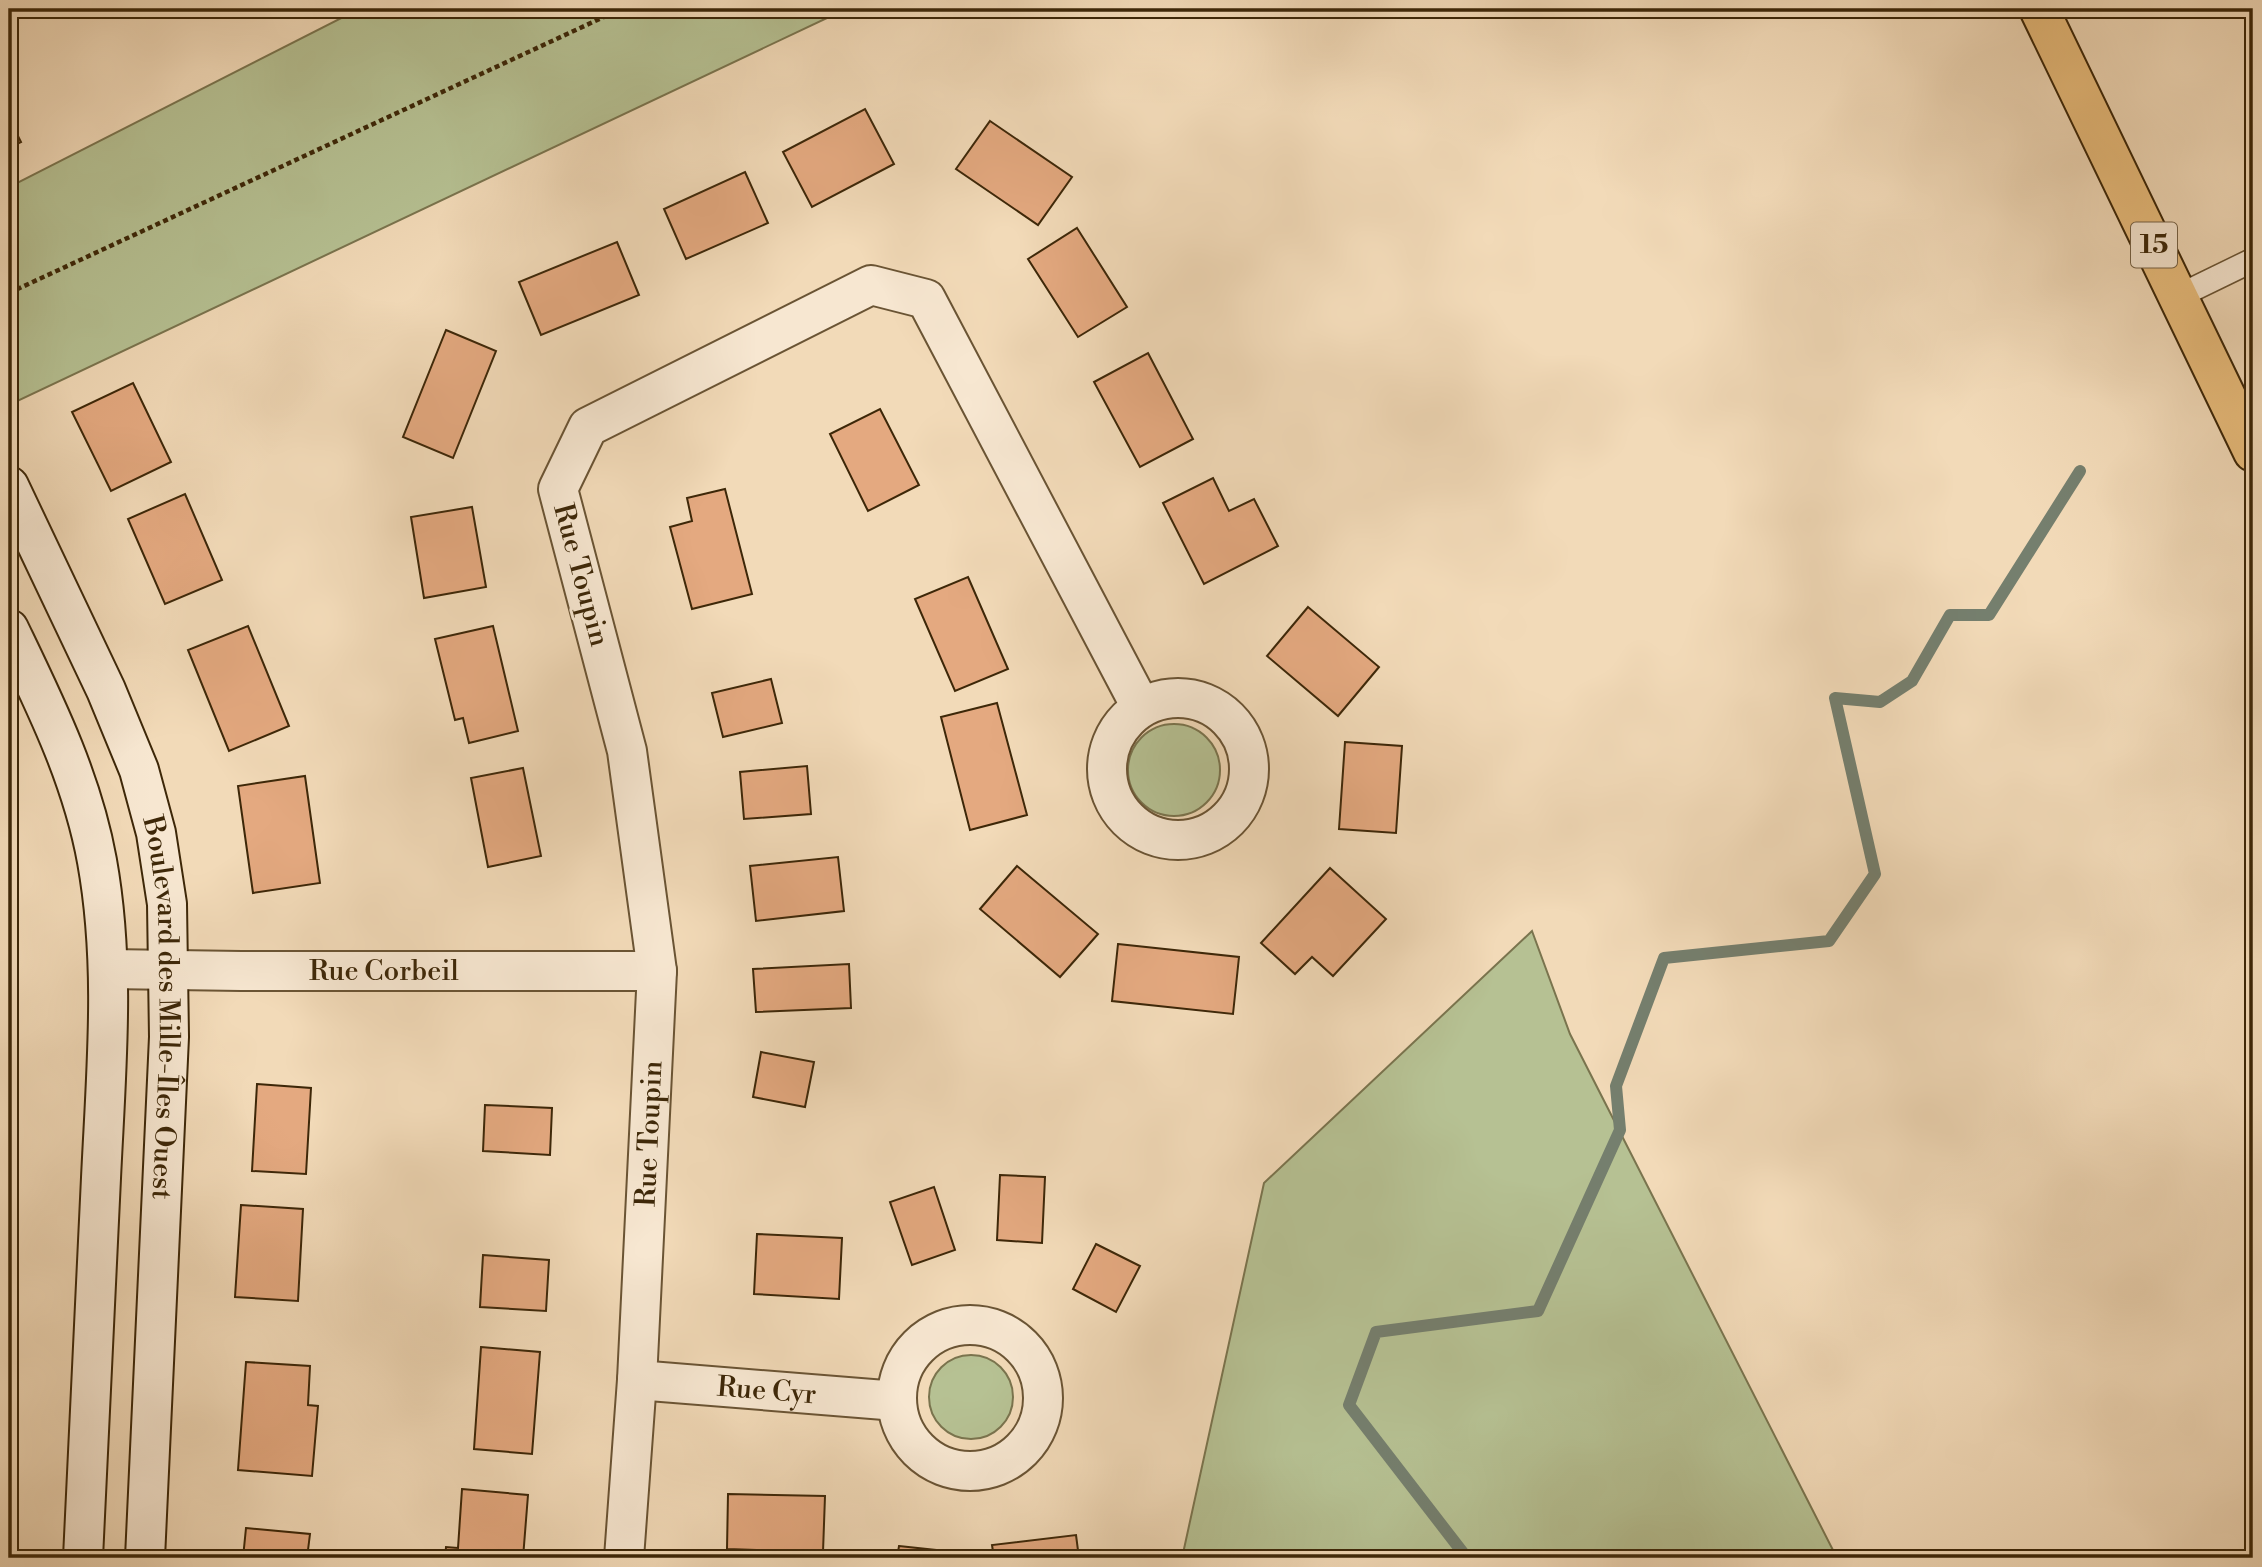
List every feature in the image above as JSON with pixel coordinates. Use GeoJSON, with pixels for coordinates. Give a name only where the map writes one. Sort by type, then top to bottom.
{"type":"FeatureCollection","features":[{"type":"Feature","properties":{"kind":"highway","name":"15"},"geometry":{"type":"LineString","coordinates":[[2039,9],[2253,452]]}},
{"type":"Feature","properties":{"kind":"street","name":"Rue Toupin"},"geometry":{"type":"LineString","coordinates":[[624,1558],[637,1380],[657,971],[627,751],[558,489],[588,427],[871,285],[926,299],[1141,707]]}},
{"type":"Feature","properties":{"kind":"street","name":"Boulevard des Mille-Îles Ouest"},"geometry":{"type":"LineString","coordinates":[[9,486],[106,690],[139,770],[162,867],[169,934],[169,1037],[145,1558]]}},
{"type":"Feature","properties":{"kind":"street","name":"Boulevard des Mille-Îles Ouest"},"geometry":{"type":"LineString","coordinates":[[9,629],[56,729],[84,807],[101,889],[109,969],[83,1558]]}},
{"type":"Feature","properties":{"kind":"street","name":"Rue Corbeil"},"geometry":{"type":"LineString","coordinates":[[109,969],[657,971]]}},
{"type":"Feature","properties":{"kind":"street","name":"Rue Cyr"},"geometry":{"type":"LineString","coordinates":[[637,1380],[897,1401]]}},
{"type":"Feature","properties":{"kind":"lane"},"geometry":{"type":"LineString","coordinates":[[2179,296],[2253,260]]}},
{"type":"Feature","properties":{"kind":"path"},"geometry":{"type":"LineString","coordinates":[[9,293],[621,9]]}},
{"type":"Feature","properties":{"kind":"green space"},"geometry":{"type":"Polygon","coordinates":[[[359,9],[846,9],[9,405],[9,187],[359,9]]]}},
{"type":"Feature","properties":{"kind":"green space"},"geometry":{"type":"Polygon","coordinates":[[[1174,724],[1192,727],[1207,737],[1217,752],[1220,770],[1217,788],[1207,803],[1192,813],[1174,816],[1156,813],[1141,803],[1131,788],[1128,770],[1131,752],[1141,737],[1156,727],[1174,724]]]}},
{"type":"Feature","properties":{"kind":"green space"},"geometry":{"type":"Polygon","coordinates":[[[1532,931],[1570,1034],[1837,1558],[1182,1558],[1264,1183],[1532,931]]]}},
{"type":"Feature","properties":{"kind":"green space"},"geometry":{"type":"Polygon","coordinates":[[[963,1355],[979,1355],[995,1362],[1006,1373],[1013,1389],[1010,1413],[1001,1427],[979,1439],[963,1439],[947,1432],[936,1421],[929,1405],[929,1389],[936,1373],[947,1362],[963,1355]]]}},
{"type":"Feature","properties":{"kind":"building"},"geometry":{"type":"Polygon","coordinates":[[[865,109],[894,164],[812,207],[783,152],[865,109]]]}},
{"type":"Feature","properties":{"kind":"building"},"geometry":{"type":"Polygon","coordinates":[[[9,118],[21,142],[9,148],[9,118]]]}},
{"type":"Feature","properties":{"kind":"building"},"geometry":{"type":"Polygon","coordinates":[[[990,121],[1072,177],[1038,225],[956,169],[990,121]]]}},
{"type":"Feature","properties":{"kind":"building"},"geometry":{"type":"Polygon","coordinates":[[[745,172],[768,223],[686,259],[664,209],[745,172]]]}},
{"type":"Feature","properties":{"kind":"building"},"geometry":{"type":"Polygon","coordinates":[[[1077,228],[1127,307],[1078,337],[1028,259],[1077,228]]]}},
{"type":"Feature","properties":{"kind":"building"},"geometry":{"type":"Polygon","coordinates":[[[617,242],[639,295],[541,335],[519,282],[617,242]]]}},
{"type":"Feature","properties":{"kind":"building"},"geometry":{"type":"Polygon","coordinates":[[[446,330],[496,351],[453,458],[403,437],[446,330]]]}},
{"type":"Feature","properties":{"kind":"building"},"geometry":{"type":"Polygon","coordinates":[[[1148,353],[1193,439],[1140,467],[1094,382],[1148,353]]]}},
{"type":"Feature","properties":{"kind":"building"},"geometry":{"type":"Polygon","coordinates":[[[133,383],[171,462],[111,491],[72,412],[133,383]]]}},
{"type":"Feature","properties":{"kind":"building"},"geometry":{"type":"Polygon","coordinates":[[[880,409],[919,485],[868,511],[830,434],[880,409]]]}},
{"type":"Feature","properties":{"kind":"building"},"geometry":{"type":"Polygon","coordinates":[[[1213,478],[1229,511],[1254,499],[1278,546],[1204,584],[1163,503],[1213,478]]]}},
{"type":"Feature","properties":{"kind":"building"},"geometry":{"type":"Polygon","coordinates":[[[725,489],[752,594],[692,609],[670,527],[692,521],[687,498],[725,489]]]}},
{"type":"Feature","properties":{"kind":"building"},"geometry":{"type":"Polygon","coordinates":[[[185,494],[222,580],[165,604],[128,519],[185,494]]]}},
{"type":"Feature","properties":{"kind":"building"},"geometry":{"type":"Polygon","coordinates":[[[472,507],[486,587],[424,598],[411,517],[472,507]]]}},
{"type":"Feature","properties":{"kind":"building"},"geometry":{"type":"Polygon","coordinates":[[[968,577],[1008,669],[955,691],[915,599],[968,577]]]}},
{"type":"Feature","properties":{"kind":"building"},"geometry":{"type":"Polygon","coordinates":[[[1308,607],[1379,667],[1338,716],[1267,656],[1308,607]]]}},
{"type":"Feature","properties":{"kind":"building"},"geometry":{"type":"Polygon","coordinates":[[[248,626],[289,726],[229,751],[188,650],[248,626]]]}},
{"type":"Feature","properties":{"kind":"building"},"geometry":{"type":"Polygon","coordinates":[[[493,626],[518,731],[469,743],[463,718],[455,720],[435,639],[493,626]]]}},
{"type":"Feature","properties":{"kind":"building"},"geometry":{"type":"Polygon","coordinates":[[[771,679],[782,723],[723,737],[712,693],[771,679]]]}},
{"type":"Feature","properties":{"kind":"building"},"geometry":{"type":"Polygon","coordinates":[[[997,703],[1027,815],[970,830],[941,717],[997,703]]]}},
{"type":"Feature","properties":{"kind":"building"},"geometry":{"type":"Polygon","coordinates":[[[1345,742],[1402,746],[1396,833],[1339,829],[1345,742]]]}},
{"type":"Feature","properties":{"kind":"building"},"geometry":{"type":"Polygon","coordinates":[[[807,766],[811,814],[744,819],[740,772],[807,766]]]}},
{"type":"Feature","properties":{"kind":"building"},"geometry":{"type":"Polygon","coordinates":[[[523,768],[541,856],[488,867],[471,778],[523,768]]]}},
{"type":"Feature","properties":{"kind":"building"},"geometry":{"type":"Polygon","coordinates":[[[305,776],[320,883],[253,893],[238,786],[305,776]]]}},
{"type":"Feature","properties":{"kind":"building"},"geometry":{"type":"Polygon","coordinates":[[[838,857],[844,911],[756,921],[750,866],[838,857]]]}},
{"type":"Feature","properties":{"kind":"building"},"geometry":{"type":"Polygon","coordinates":[[[1017,866],[1098,934],[1060,977],[980,909],[1017,866]]]}},
{"type":"Feature","properties":{"kind":"building"},"geometry":{"type":"Polygon","coordinates":[[[1330,868],[1386,919],[1333,976],[1312,957],[1295,974],[1261,943],[1330,868]]]}},
{"type":"Feature","properties":{"kind":"building"},"geometry":{"type":"Polygon","coordinates":[[[9,905],[17,959],[9,960],[9,905]]]}},
{"type":"Feature","properties":{"kind":"building"},"geometry":{"type":"Polygon","coordinates":[[[1118,944],[1239,957],[1233,1014],[1112,1001],[1118,944]]]}},
{"type":"Feature","properties":{"kind":"building"},"geometry":{"type":"Polygon","coordinates":[[[849,964],[851,1008],[756,1012],[753,969],[849,964]]]}},
{"type":"Feature","properties":{"kind":"building"},"geometry":{"type":"Polygon","coordinates":[[[9,1006],[14,1006],[9,1087],[9,1006]]]}},
{"type":"Feature","properties":{"kind":"building"},"geometry":{"type":"Polygon","coordinates":[[[761,1052],[814,1062],[805,1107],[753,1097],[761,1052]]]}},
{"type":"Feature","properties":{"kind":"building"},"geometry":{"type":"Polygon","coordinates":[[[257,1084],[311,1088],[306,1174],[252,1171],[257,1084]]]}},
{"type":"Feature","properties":{"kind":"building"},"geometry":{"type":"Polygon","coordinates":[[[485,1105],[552,1108],[550,1155],[483,1151],[485,1105]]]}},
{"type":"Feature","properties":{"kind":"building"},"geometry":{"type":"Polygon","coordinates":[[[1000,1175],[1045,1177],[1042,1243],[997,1240],[1000,1175]]]}},
{"type":"Feature","properties":{"kind":"building"},"geometry":{"type":"Polygon","coordinates":[[[934,1187],[955,1250],[912,1265],[890,1202],[934,1187]]]}},
{"type":"Feature","properties":{"kind":"building"},"geometry":{"type":"Polygon","coordinates":[[[241,1205],[303,1209],[298,1301],[235,1297],[241,1205]]]}},
{"type":"Feature","properties":{"kind":"building"},"geometry":{"type":"Polygon","coordinates":[[[757,1234],[842,1238],[839,1299],[754,1294],[757,1234]]]}},
{"type":"Feature","properties":{"kind":"building"},"geometry":{"type":"Polygon","coordinates":[[[1096,1244],[1140,1266],[1116,1312],[1073,1289],[1096,1244]]]}},
{"type":"Feature","properties":{"kind":"building"},"geometry":{"type":"Polygon","coordinates":[[[483,1255],[549,1260],[546,1311],[480,1307],[483,1255]]]}},
{"type":"Feature","properties":{"kind":"building"},"geometry":{"type":"Polygon","coordinates":[[[481,1347],[540,1352],[532,1454],[474,1449],[481,1347]]]}},
{"type":"Feature","properties":{"kind":"building"},"geometry":{"type":"Polygon","coordinates":[[[246,1362],[310,1366],[308,1405],[318,1406],[312,1476],[238,1470],[246,1362]]]}},
{"type":"Feature","properties":{"kind":"building"},"geometry":{"type":"Polygon","coordinates":[[[462,1489],[528,1495],[523,1558],[445,1558],[446,1547],[458,1548],[462,1489]]]}},
{"type":"Feature","properties":{"kind":"building"},"geometry":{"type":"Polygon","coordinates":[[[728,1494],[825,1496],[823,1552],[727,1549],[728,1494]]]}},
{"type":"Feature","properties":{"kind":"building"},"geometry":{"type":"Polygon","coordinates":[[[246,1528],[310,1534],[307,1558],[243,1558],[246,1528]]]}},
{"type":"Feature","properties":{"kind":"building"},"geometry":{"type":"Polygon","coordinates":[[[1076,1535],[1079,1558],[994,1558],[992,1545],[1076,1535]]]}},
{"type":"Feature","properties":{"kind":"building"},"geometry":{"type":"Polygon","coordinates":[[[899,1546],[945,1551],[945,1558],[897,1558],[899,1546]]]}},
{"type":"Feature","properties":{"kind":"waterway"},"geometry":{"type":"LineString","coordinates":[[1467,1558],[1349,1405],[1376,1332],[1538,1311],[1620,1130],[1616,1086],[1664,958],[1829,941],[1875,874],[1835,698],[1880,702],[1912,681],[1950,615],[1989,615],[2080,471]]}}]}
